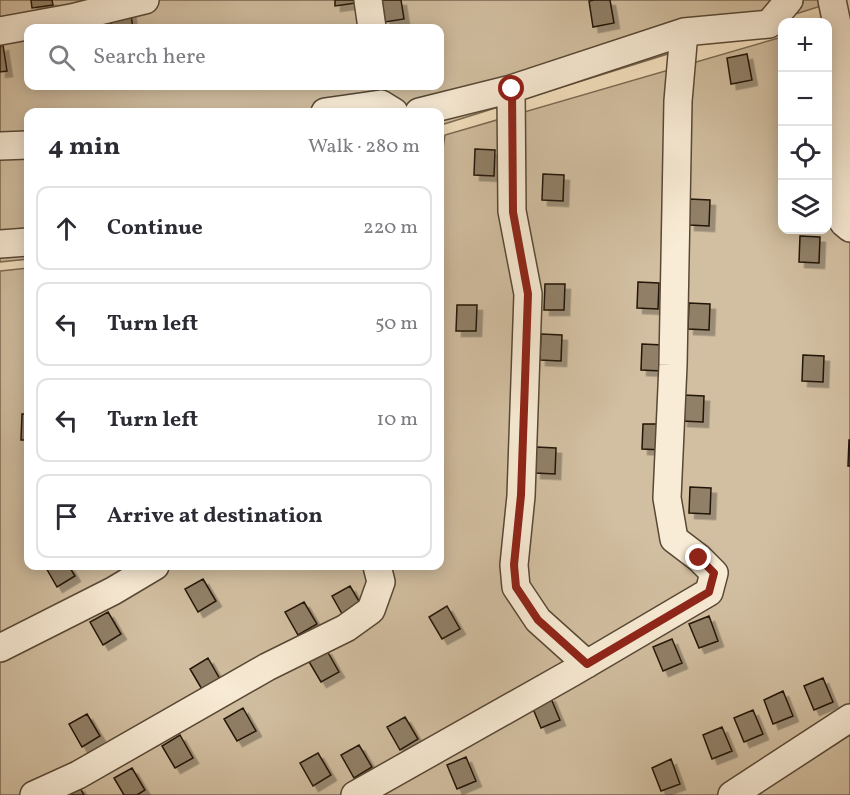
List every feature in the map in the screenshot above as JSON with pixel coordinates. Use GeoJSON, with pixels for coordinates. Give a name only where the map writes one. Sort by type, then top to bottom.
{"type":"FeatureCollection","features":[{"type":"Feature","properties":{"kind":"street"},"geometry":{"type":"LineString","coordinates":[[38,24],[145,0]]}},
{"type":"Feature","properties":{"kind":"street"},"geometry":{"type":"LineString","coordinates":[[368,0],[371,24]]}},
{"type":"Feature","properties":{"kind":"street"},"geometry":{"type":"LineString","coordinates":[[435,108],[512,89],[684,32],[769,24],[789,0]]}},
{"type":"Feature","properties":{"kind":"street"},"geometry":{"type":"LineString","coordinates":[[832,0],[844,35],[837,213],[850,228]]}},
{"type":"Feature","properties":{"kind":"street"},"geometry":{"type":"LineString","coordinates":[[0,31],[24,27]]}},
{"type":"Feature","properties":{"kind":"street"},"geometry":{"type":"LineString","coordinates":[[355,795],[709,592],[714,573],[674,539],[667,498],[673,365],[678,101],[684,32]]}},
{"type":"Feature","properties":{"kind":"street"},"geometry":{"type":"LineString","coordinates":[[512,89],[513,212],[528,294],[521,495],[514,565],[516,587],[538,620],[587,664]]}},
{"type":"Feature","properties":{"kind":"street"},"geometry":{"type":"LineString","coordinates":[[347,108],[384,101]]}},
{"type":"Feature","properties":{"kind":"street"},"geometry":{"type":"LineString","coordinates":[[0,146],[24,145]]}},
{"type":"Feature","properties":{"kind":"street"},"geometry":{"type":"LineString","coordinates":[[0,244],[24,242]]}},
{"type":"Feature","properties":{"kind":"street"},"geometry":{"type":"LineString","coordinates":[[0,648],[113,591],[148,570]]}},
{"type":"Feature","properties":{"kind":"street"},"geometry":{"type":"LineString","coordinates":[[34,795],[78,774],[267,667],[346,628],[371,610],[381,582],[379,570]]}},
{"type":"Feature","properties":{"kind":"street"},"geometry":{"type":"LineString","coordinates":[[732,795],[850,718]]}},
{"type":"Feature","properties":{"kind":"shaded area"},"geometry":{"type":"Polygon","coordinates":[[[0,0],[837,0],[444,124],[444,108],[24,108],[24,259],[0,262],[0,0]]]}},
{"type":"Feature","properties":{"kind":"shaded area"},"geometry":{"type":"Polygon","coordinates":[[[832,27],[850,39],[850,795],[0,795],[0,271],[24,268],[24,570],[444,570],[445,135],[778,38],[778,234],[832,234],[832,27]]]}},
{"type":"Feature","properties":{"kind":"building"},"geometry":{"type":"Polygon","coordinates":[[[31,0],[52,0],[53,5],[32,8],[31,0]]]}},
{"type":"Feature","properties":{"kind":"building"},"geometry":{"type":"Polygon","coordinates":[[[335,0],[356,0],[356,3],[335,6],[335,0]]]}},
{"type":"Feature","properties":{"kind":"building"},"geometry":{"type":"Polygon","coordinates":[[[382,0],[401,0],[404,19],[385,22],[382,0]]]}},
{"type":"Feature","properties":{"kind":"building"},"geometry":{"type":"Polygon","coordinates":[[[610,0],[614,23],[593,27],[589,1],[610,0]]]}},
{"type":"Feature","properties":{"kind":"building"},"geometry":{"type":"Polygon","coordinates":[[[130,9],[132,24],[112,24],[110,12],[130,9]]]}},
{"type":"Feature","properties":{"kind":"building"},"geometry":{"type":"Polygon","coordinates":[[[3,45],[7,71],[0,72],[0,46],[3,45]]]}},
{"type":"Feature","properties":{"kind":"building"},"geometry":{"type":"Polygon","coordinates":[[[747,54],[752,80],[731,84],[727,58],[747,54]]]}},
{"type":"Feature","properties":{"kind":"building"},"geometry":{"type":"Polygon","coordinates":[[[475,149],[495,150],[494,176],[474,175],[475,149]]]}},
{"type":"Feature","properties":{"kind":"building"},"geometry":{"type":"Polygon","coordinates":[[[543,174],[564,175],[563,201],[542,200],[543,174]]]}},
{"type":"Feature","properties":{"kind":"building"},"geometry":{"type":"Polygon","coordinates":[[[689,199],[710,200],[709,226],[689,225],[689,199]]]}},
{"type":"Feature","properties":{"kind":"building"},"geometry":{"type":"Polygon","coordinates":[[[800,236],[820,237],[819,263],[799,262],[800,236]]]}},
{"type":"Feature","properties":{"kind":"building"},"geometry":{"type":"Polygon","coordinates":[[[638,282],[659,283],[658,309],[637,308],[638,282]]]}},
{"type":"Feature","properties":{"kind":"building"},"geometry":{"type":"Polygon","coordinates":[[[545,284],[565,284],[564,310],[544,310],[545,284]]]}},
{"type":"Feature","properties":{"kind":"building"},"geometry":{"type":"Polygon","coordinates":[[[689,303],[710,304],[709,330],[688,329],[689,303]]]}},
{"type":"Feature","properties":{"kind":"building"},"geometry":{"type":"Polygon","coordinates":[[[457,305],[477,305],[476,331],[456,331],[457,305]]]}},
{"type":"Feature","properties":{"kind":"building"},"geometry":{"type":"Polygon","coordinates":[[[541,334],[562,335],[561,361],[540,360],[541,334]]]}},
{"type":"Feature","properties":{"kind":"building"},"geometry":{"type":"Polygon","coordinates":[[[642,344],[663,345],[662,371],[641,370],[642,344]]]}},
{"type":"Feature","properties":{"kind":"building"},"geometry":{"type":"Polygon","coordinates":[[[803,355],[824,356],[823,382],[802,381],[803,355]]]}},
{"type":"Feature","properties":{"kind":"building"},"geometry":{"type":"Polygon","coordinates":[[[683,395],[704,396],[703,422],[682,421],[683,395]]]}},
{"type":"Feature","properties":{"kind":"building"},"geometry":{"type":"Polygon","coordinates":[[[22,414],[24,414],[24,440],[21,440],[22,414]]]}},
{"type":"Feature","properties":{"kind":"building"},"geometry":{"type":"Polygon","coordinates":[[[643,424],[664,424],[663,450],[642,449],[643,424]]]}},
{"type":"Feature","properties":{"kind":"building"},"geometry":{"type":"Polygon","coordinates":[[[849,440],[850,466],[848,466],[849,440]]]}},
{"type":"Feature","properties":{"kind":"building"},"geometry":{"type":"Polygon","coordinates":[[[536,447],[556,448],[555,474],[535,473],[536,447]]]}},
{"type":"Feature","properties":{"kind":"building"},"geometry":{"type":"Polygon","coordinates":[[[690,487],[711,488],[710,514],[689,513],[690,487]]]}},
{"type":"Feature","properties":{"kind":"building"},"geometry":{"type":"Polygon","coordinates":[[[47,570],[71,570],[75,576],[57,587],[47,570]]]}},
{"type":"Feature","properties":{"kind":"building"},"geometry":{"type":"Polygon","coordinates":[[[203,579],[216,601],[198,612],[185,589],[203,579]]]}},
{"type":"Feature","properties":{"kind":"building"},"geometry":{"type":"Polygon","coordinates":[[[350,586],[363,608],[345,619],[332,596],[350,586]]]}},
{"type":"Feature","properties":{"kind":"building"},"geometry":{"type":"Polygon","coordinates":[[[304,602],[317,624],[298,635],[285,612],[304,602]]]}},
{"type":"Feature","properties":{"kind":"building"},"geometry":{"type":"Polygon","coordinates":[[[447,606],[460,629],[442,639],[429,617],[447,606]]]}},
{"type":"Feature","properties":{"kind":"building"},"geometry":{"type":"Polygon","coordinates":[[[108,612],[121,634],[103,645],[90,622],[108,612]]]}},
{"type":"Feature","properties":{"kind":"building"},"geometry":{"type":"Polygon","coordinates":[[[709,616],[718,641],[699,648],[689,624],[709,616]]]}},
{"type":"Feature","properties":{"kind":"building"},"geometry":{"type":"Polygon","coordinates":[[[672,639],[682,663],[663,671],[653,647],[672,639]]]}},
{"type":"Feature","properties":{"kind":"building"},"geometry":{"type":"Polygon","coordinates":[[[326,649],[339,672],[321,682],[308,660],[326,649]]]}},
{"type":"Feature","properties":{"kind":"building"},"geometry":{"type":"Polygon","coordinates":[[[208,658],[221,681],[203,691],[190,669],[208,658]]]}},
{"type":"Feature","properties":{"kind":"building"},"geometry":{"type":"Polygon","coordinates":[[[823,678],[833,702],[814,710],[804,686],[823,678]]]}},
{"type":"Feature","properties":{"kind":"building"},"geometry":{"type":"Polygon","coordinates":[[[783,691],[793,716],[773,724],[764,700],[783,691]]]}},
{"type":"Feature","properties":{"kind":"building"},"geometry":{"type":"Polygon","coordinates":[[[550,696],[560,720],[541,728],[531,704],[550,696]]]}},
{"type":"Feature","properties":{"kind":"building"},"geometry":{"type":"Polygon","coordinates":[[[243,708],[256,731],[237,741],[224,719],[243,708]]]}},
{"type":"Feature","properties":{"kind":"building"},"geometry":{"type":"Polygon","coordinates":[[[753,710],[763,734],[744,742],[734,718],[753,710]]]}},
{"type":"Feature","properties":{"kind":"building"},"geometry":{"type":"Polygon","coordinates":[[[87,714],[100,736],[82,747],[69,724],[87,714]]]}},
{"type":"Feature","properties":{"kind":"building"},"geometry":{"type":"Polygon","coordinates":[[[405,717],[418,739],[400,750],[387,727],[405,717]]]}},
{"type":"Feature","properties":{"kind":"building"},"geometry":{"type":"Polygon","coordinates":[[[722,727],[732,751],[712,759],[703,735],[722,727]]]}},
{"type":"Feature","properties":{"kind":"building"},"geometry":{"type":"Polygon","coordinates":[[[180,735],[193,758],[175,768],[162,746],[180,735]]]}},
{"type":"Feature","properties":{"kind":"building"},"geometry":{"type":"Polygon","coordinates":[[[359,745],[372,767],[354,778],[341,755],[359,745]]]}},
{"type":"Feature","properties":{"kind":"building"},"geometry":{"type":"Polygon","coordinates":[[[318,753],[331,775],[313,786],[300,763],[318,753]]]}},
{"type":"Feature","properties":{"kind":"building"},"geometry":{"type":"Polygon","coordinates":[[[466,757],[476,781],[457,789],[447,765],[466,757]]]}},
{"type":"Feature","properties":{"kind":"building"},"geometry":{"type":"Polygon","coordinates":[[[671,759],[680,784],[661,791],[652,768],[671,759]]]}},
{"type":"Feature","properties":{"kind":"building"},"geometry":{"type":"Polygon","coordinates":[[[132,768],[145,790],[137,795],[124,795],[114,778],[132,768]]]}},
{"type":"Feature","properties":{"kind":"building"},"geometry":{"type":"Polygon","coordinates":[[[79,786],[84,795],[62,795],[79,786]]]}},
{"type":"Feature","properties":{"kind":"route"},"geometry":{"type":"LineString","coordinates":[[512,89],[513,212],[528,294],[521,495],[514,565],[516,587],[538,620],[587,664],[709,592],[714,573],[699,558]]}}]}
